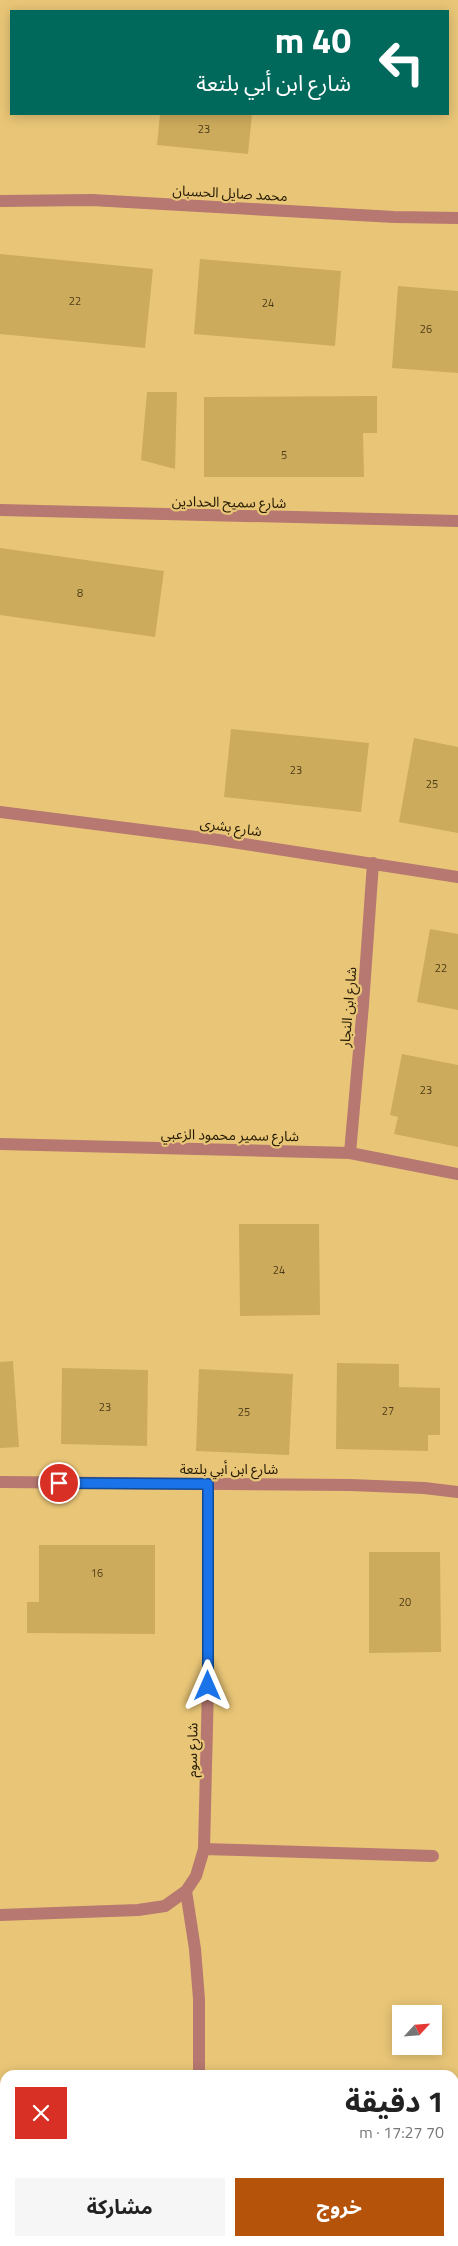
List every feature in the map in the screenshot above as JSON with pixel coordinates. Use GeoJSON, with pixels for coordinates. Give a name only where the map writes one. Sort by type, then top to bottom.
{"type":"FeatureCollection","features":[{"type":"Feature","properties":{"kind":"street","name":"محمد صايل الحسبان"},"geometry":{"type":"LineString","coordinates":[[0,201],[92,200],[394,217],[458,218]]}},
{"type":"Feature","properties":{"kind":"street","name":"شارع سميح الحدادين"},"geometry":{"type":"LineString","coordinates":[[0,510],[458,522]]}},
{"type":"Feature","properties":{"kind":"street","name":"شارع بشرى"},"geometry":{"type":"LineString","coordinates":[[0,812],[212,839],[373,862],[458,877]]}},
{"type":"Feature","properties":{"kind":"street","name":"شارع ابن النجار"},"geometry":{"type":"LineString","coordinates":[[350,1153],[373,862]]}},
{"type":"Feature","properties":{"kind":"street","name":"شارع سمير محمود الزعبي"},"geometry":{"type":"LineString","coordinates":[[0,1144],[350,1153],[458,1174]]}},
{"type":"Feature","properties":{"kind":"street","name":"شارع ابن أبي بلتعة"},"geometry":{"type":"LineString","coordinates":[[0,1482],[350,1485],[424,1488],[458,1492]]}},
{"type":"Feature","properties":{"kind":"street","name":"شارع سوم"},"geometry":{"type":"LineString","coordinates":[[0,1915],[138,1910],[165,1906],[186,1891],[196,1876],[204,1849],[208,1686],[208,1484]]}},
{"type":"Feature","properties":{"kind":"street"},"geometry":{"type":"LineString","coordinates":[[204,1849],[433,1856]]}},
{"type":"Feature","properties":{"kind":"street"},"geometry":{"type":"LineString","coordinates":[[186,1891],[196,1957],[199,2070]]}},
{"type":"Feature","properties":{"kind":"building"},"geometry":{"type":"Polygon","coordinates":[[[160,115],[252,115],[248,154],[157,145],[160,115]]]}},
{"type":"Feature","properties":{"kind":"building"},"geometry":{"type":"Polygon","coordinates":[[[0,254],[153,269],[145,348],[0,334],[0,254]]]}},
{"type":"Feature","properties":{"kind":"building"},"geometry":{"type":"Polygon","coordinates":[[[200,259],[341,271],[335,346],[194,334],[200,259]]]}},
{"type":"Feature","properties":{"kind":"building"},"geometry":{"type":"Polygon","coordinates":[[[398,286],[458,291],[458,373],[392,368],[398,286]]]}},
{"type":"Feature","properties":{"kind":"building"},"geometry":{"type":"Polygon","coordinates":[[[147,392],[177,392],[175,469],[141,460],[147,392]]]}},
{"type":"Feature","properties":{"kind":"building"},"geometry":{"type":"Polygon","coordinates":[[[377,396],[377,433],[363,433],[364,477],[204,477],[204,397],[377,396]]]}},
{"type":"Feature","properties":{"kind":"building"},"geometry":{"type":"Polygon","coordinates":[[[0,548],[164,571],[155,637],[0,615],[0,548]]]}},
{"type":"Feature","properties":{"kind":"building"},"geometry":{"type":"Polygon","coordinates":[[[231,729],[369,743],[361,812],[224,797],[231,729]]]}},
{"type":"Feature","properties":{"kind":"building"},"geometry":{"type":"Polygon","coordinates":[[[414,738],[458,747],[458,833],[399,822],[414,738]]]}},
{"type":"Feature","properties":{"kind":"building"},"geometry":{"type":"Polygon","coordinates":[[[430,929],[458,934],[458,1010],[417,1002],[430,929]]]}},
{"type":"Feature","properties":{"kind":"building"},"geometry":{"type":"Polygon","coordinates":[[[402,1054],[458,1065],[458,1147],[394,1134],[398,1117],[390,1115],[402,1054]]]}},
{"type":"Feature","properties":{"kind":"building"},"geometry":{"type":"Polygon","coordinates":[[[239,1224],[319,1224],[320,1315],[240,1316],[239,1224]]]}},
{"type":"Feature","properties":{"kind":"building"},"geometry":{"type":"Polygon","coordinates":[[[13,1361],[19,1447],[0,1448],[0,1362],[13,1361]]]}},
{"type":"Feature","properties":{"kind":"building"},"geometry":{"type":"Polygon","coordinates":[[[337,1363],[399,1364],[399,1387],[440,1388],[440,1435],[428,1435],[428,1451],[336,1449],[337,1363]]]}},
{"type":"Feature","properties":{"kind":"building"},"geometry":{"type":"Polygon","coordinates":[[[62,1368],[148,1370],[147,1446],[61,1444],[62,1368]]]}},
{"type":"Feature","properties":{"kind":"building"},"geometry":{"type":"Polygon","coordinates":[[[199,1369],[293,1374],[289,1455],[196,1451],[199,1369]]]}},
{"type":"Feature","properties":{"kind":"building"},"geometry":{"type":"Polygon","coordinates":[[[39,1545],[155,1545],[155,1634],[27,1633],[27,1602],[39,1602],[39,1545]]]}},
{"type":"Feature","properties":{"kind":"building"},"geometry":{"type":"Polygon","coordinates":[[[369,1552],[440,1552],[441,1652],[369,1653],[369,1552]]]}},
{"type":"Feature","properties":{"kind":"route"},"geometry":{"type":"LineString","coordinates":[[59,1483],[208,1484],[208,1686]]}}]}
